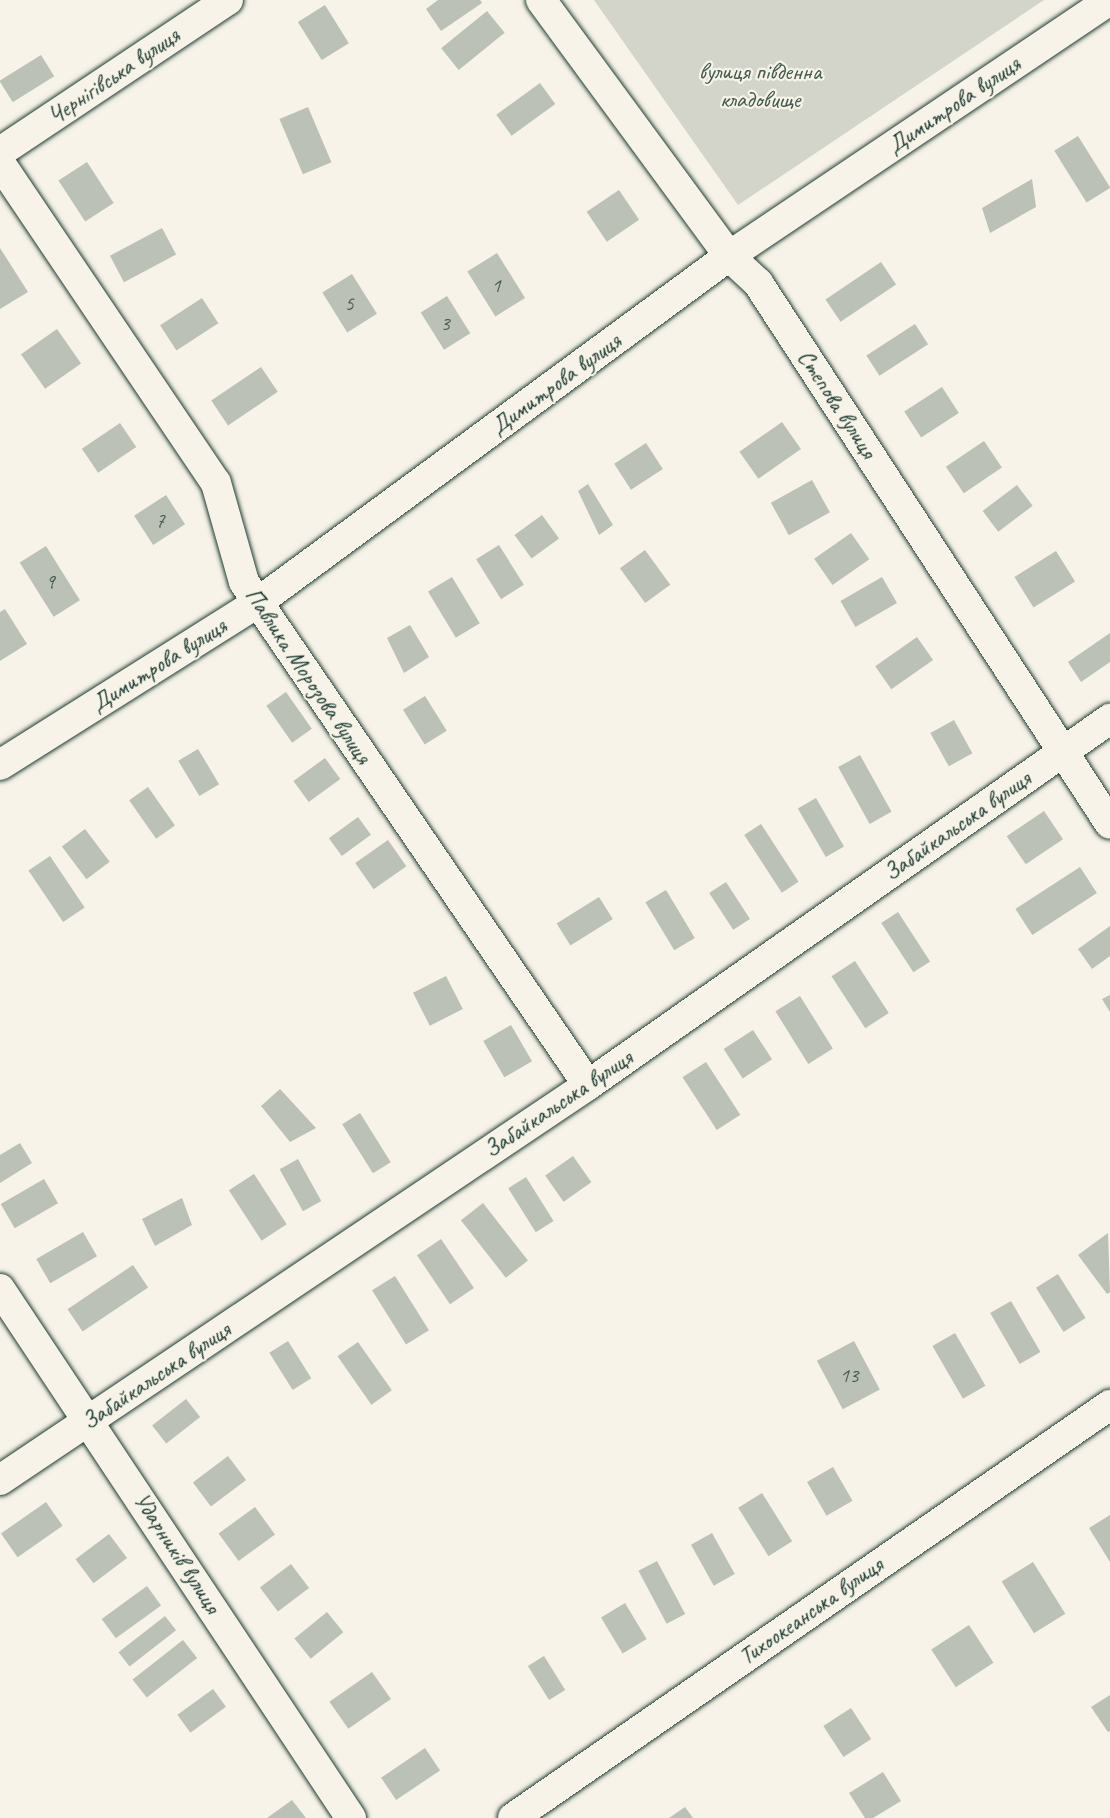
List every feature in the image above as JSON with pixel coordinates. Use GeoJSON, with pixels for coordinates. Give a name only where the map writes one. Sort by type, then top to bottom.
{"type":"FeatureCollection","features":[{"type":"Feature","properties":{"kind":"street","name":"Чернігівська вулиця"},"geometry":{"type":"LineString","coordinates":[[0,152],[228,0]]}},
{"type":"Feature","properties":{"kind":"street","name":"Степова вулиця"},"geometry":{"type":"LineString","coordinates":[[541,0],[729,256],[758,283],[1110,824]]}},
{"type":"Feature","properties":{"kind":"street","name":"Димитрова вулиця"},"geometry":{"type":"LineString","coordinates":[[0,765],[257,603],[729,256],[1110,0]]}},
{"type":"Feature","properties":{"kind":"street","name":"Павлика Морозова вулиця"},"geometry":{"type":"LineString","coordinates":[[0,163],[216,483],[244,582],[257,603],[588,1085]]}},
{"type":"Feature","properties":{"kind":"street","name":"Забайкальська вулиця"},"geometry":{"type":"LineString","coordinates":[[0,1480],[588,1085],[1110,719]]}},
{"type":"Feature","properties":{"kind":"street","name":"Ударників вулиця"},"geometry":{"type":"LineString","coordinates":[[0,1289],[90,1421],[351,1818]]}},
{"type":"Feature","properties":{"kind":"street","name":"Тихоокеанська вулиця"},"geometry":{"type":"LineString","coordinates":[[513,1818],[1110,1405]]}},
{"type":"Feature","properties":{"kind":"green space","name":"вулиця південна кладовище"},"geometry":{"type":"Polygon","coordinates":[[[594,0],[1044,0],[738,205],[594,0]]]}},
{"type":"Feature","properties":{"kind":"building"},"geometry":{"type":"Polygon","coordinates":[[[438,0],[480,0],[482,3],[441,31],[426,9],[438,0]]]}},
{"type":"Feature","properties":{"kind":"building"},"geometry":{"type":"Polygon","coordinates":[[[325,5],[349,43],[322,60],[298,22],[325,5]]]}},
{"type":"Feature","properties":{"kind":"building"},"geometry":{"type":"Polygon","coordinates":[[[487,11],[505,33],[459,70],[441,48],[487,11]]]}},
{"type":"Feature","properties":{"kind":"building"},"geometry":{"type":"Polygon","coordinates":[[[41,55],[54,76],[13,102],[0,81],[41,55]]]}},
{"type":"Feature","properties":{"kind":"building"},"geometry":{"type":"Polygon","coordinates":[[[540,83],[555,104],[512,136],[496,115],[540,83]]]}},
{"type":"Feature","properties":{"kind":"building"},"geometry":{"type":"Polygon","coordinates":[[[308,107],[331,162],[303,174],[279,119],[308,107]]]}},
{"type":"Feature","properties":{"kind":"building"},"geometry":{"type":"Polygon","coordinates":[[[1078,136],[1110,187],[1087,203],[1054,151],[1078,136]]]}},
{"type":"Feature","properties":{"kind":"building"},"geometry":{"type":"Polygon","coordinates":[[[87,162],[114,203],[85,222],[58,181],[87,162]]]}},
{"type":"Feature","properties":{"kind":"building"},"geometry":{"type":"Polygon","coordinates":[[[1032,179],[1036,207],[990,233],[982,208],[1032,179]]]}},
{"type":"Feature","properties":{"kind":"building"},"geometry":{"type":"Polygon","coordinates":[[[619,190],[639,220],[607,242],[587,212],[619,190]]]}},
{"type":"Feature","properties":{"kind":"building"},"geometry":{"type":"Polygon","coordinates":[[[162,228],[176,254],[124,282],[110,256],[162,228]]]}},
{"type":"Feature","properties":{"kind":"building"},"geometry":{"type":"Polygon","coordinates":[[[0,248],[28,292],[0,309],[0,248]]]}},
{"type":"Feature","properties":{"kind":"building"},"geometry":{"type":"Polygon","coordinates":[[[497,253],[525,298],[495,316],[467,272],[497,253]]]}},
{"type":"Feature","properties":{"kind":"building"},"geometry":{"type":"Polygon","coordinates":[[[881,262],[896,284],[841,322],[825,299],[881,262]]]}},
{"type":"Feature","properties":{"kind":"building"},"geometry":{"type":"Polygon","coordinates":[[[352,274],[377,314],[347,332],[322,293],[352,274]]]}},
{"type":"Feature","properties":{"kind":"building"},"geometry":{"type":"Polygon","coordinates":[[[447,296],[470,333],[444,350],[421,312],[447,296]]]}},
{"type":"Feature","properties":{"kind":"building"},"geometry":{"type":"Polygon","coordinates":[[[202,298],[218,323],[176,350],[160,325],[202,298]]]}},
{"type":"Feature","properties":{"kind":"building"},"geometry":{"type":"Polygon","coordinates":[[[915,324],[928,344],[879,376],[866,356],[915,324]]]}},
{"type":"Feature","properties":{"kind":"building"},"geometry":{"type":"Polygon","coordinates":[[[57,329],[81,363],[45,389],[21,354],[57,329]]]}},
{"type":"Feature","properties":{"kind":"building"},"geometry":{"type":"Polygon","coordinates":[[[261,367],[278,392],[228,425],[211,401],[261,367]]]}},
{"type":"Feature","properties":{"kind":"building"},"geometry":{"type":"Polygon","coordinates":[[[942,387],[959,413],[921,438],[904,412],[942,387]]]}},
{"type":"Feature","properties":{"kind":"building"},"geometry":{"type":"Polygon","coordinates":[[[782,422],[801,449],[758,479],[739,452],[782,422]]]}},
{"type":"Feature","properties":{"kind":"building"},"geometry":{"type":"Polygon","coordinates":[[[120,423],[136,447],[98,473],[82,449],[120,423]]]}},
{"type":"Feature","properties":{"kind":"building"},"geometry":{"type":"Polygon","coordinates":[[[984,441],[1002,468],[964,493],[946,467],[984,441]]]}},
{"type":"Feature","properties":{"kind":"building"},"geometry":{"type":"Polygon","coordinates":[[[646,443],[663,469],[631,490],[614,464],[646,443]]]}},
{"type":"Feature","properties":{"kind":"building"},"geometry":{"type":"Polygon","coordinates":[[[812,480],[830,512],[789,535],[771,503],[812,480]]]}},
{"type":"Feature","properties":{"kind":"building"},"geometry":{"type":"Polygon","coordinates":[[[588,484],[613,525],[599,535],[578,491],[588,484]]]}},
{"type":"Feature","properties":{"kind":"building"},"geometry":{"type":"Polygon","coordinates":[[[1017,485],[1033,506],[998,532],[983,511],[1017,485]]]}},
{"type":"Feature","properties":{"kind":"building"},"geometry":{"type":"Polygon","coordinates":[[[166,495],[185,524],[153,545],[134,516],[166,495]]]}},
{"type":"Feature","properties":{"kind":"building"},"geometry":{"type":"Polygon","coordinates":[[[542,515],[559,538],[532,558],[514,535],[542,515]]]}},
{"type":"Feature","properties":{"kind":"building"},"geometry":{"type":"Polygon","coordinates":[[[851,533],[869,559],[832,585],[814,559],[851,533]]]}},
{"type":"Feature","properties":{"kind":"building"},"geometry":{"type":"Polygon","coordinates":[[[499,545],[524,585],[501,599],[476,559],[499,545]]]}},
{"type":"Feature","properties":{"kind":"building"},"geometry":{"type":"Polygon","coordinates":[[[46,546],[80,600],[54,617],[20,562],[46,546]]]}},
{"type":"Feature","properties":{"kind":"building"},"geometry":{"type":"Polygon","coordinates":[[[645,550],[670,585],[645,603],[620,568],[645,550]]]}},
{"type":"Feature","properties":{"kind":"building"},"geometry":{"type":"Polygon","coordinates":[[[1056,551],[1075,582],[1034,607],[1014,577],[1056,551]]]}},
{"type":"Feature","properties":{"kind":"building"},"geometry":{"type":"Polygon","coordinates":[[[452,577],[480,623],[456,638],[428,591],[452,577]]]}},
{"type":"Feature","properties":{"kind":"building"},"geometry":{"type":"Polygon","coordinates":[[[882,577],[897,603],[855,627],[840,601],[882,577]]]}},
{"type":"Feature","properties":{"kind":"building"},"geometry":{"type":"Polygon","coordinates":[[[5,609],[27,644],[0,661],[0,612],[5,609]]]}},
{"type":"Feature","properties":{"kind":"building"},"geometry":{"type":"Polygon","coordinates":[[[410,625],[429,657],[404,673],[387,638],[410,625]]]}},
{"type":"Feature","properties":{"kind":"building"},"geometry":{"type":"Polygon","coordinates":[[[1110,633],[1110,662],[1081,682],[1068,662],[1110,633]]]}},
{"type":"Feature","properties":{"kind":"building"},"geometry":{"type":"Polygon","coordinates":[[[917,637],[933,660],[891,689],[875,666],[917,637]]]}},
{"type":"Feature","properties":{"kind":"building"},"geometry":{"type":"Polygon","coordinates":[[[286,692],[312,729],[292,743],[266,706],[286,692]]]}},
{"type":"Feature","properties":{"kind":"building"},"geometry":{"type":"Polygon","coordinates":[[[425,696],[447,731],[425,745],[403,710],[425,696]]]}},
{"type":"Feature","properties":{"kind":"building"},"geometry":{"type":"Polygon","coordinates":[[[954,720],[972,753],[949,766],[930,733],[954,720]]]}},
{"type":"Feature","properties":{"kind":"building"},"geometry":{"type":"Polygon","coordinates":[[[198,749],[219,784],[199,796],[178,761],[198,749]]]}},
{"type":"Feature","properties":{"kind":"building"},"geometry":{"type":"Polygon","coordinates":[[[860,755],[892,812],[870,824],[838,767],[860,755]]]}},
{"type":"Feature","properties":{"kind":"building"},"geometry":{"type":"Polygon","coordinates":[[[325,758],[340,779],[309,802],[293,781],[325,758]]]}},
{"type":"Feature","properties":{"kind":"building"},"geometry":{"type":"Polygon","coordinates":[[[148,787],[175,826],[156,839],[129,800],[148,787]]]}},
{"type":"Feature","properties":{"kind":"building"},"geometry":{"type":"Polygon","coordinates":[[[816,798],[844,846],[826,857],[798,808],[816,798]]]}},
{"type":"Feature","properties":{"kind":"building"},"geometry":{"type":"Polygon","coordinates":[[[1044,811],[1063,839],[1026,864],[1007,836],[1044,811]]]}},
{"type":"Feature","properties":{"kind":"building"},"geometry":{"type":"Polygon","coordinates":[[[358,817],[371,835],[342,856],[329,838],[358,817]]]}},
{"type":"Feature","properties":{"kind":"building"},"geometry":{"type":"Polygon","coordinates":[[[761,824],[799,882],[782,893],[744,835],[761,824]]]}},
{"type":"Feature","properties":{"kind":"building"},"geometry":{"type":"Polygon","coordinates":[[[85,829],[110,862],[87,879],[62,846],[85,829]]]}},
{"type":"Feature","properties":{"kind":"building"},"geometry":{"type":"Polygon","coordinates":[[[388,840],[406,866],[374,889],[355,863],[388,840]]]}},
{"type":"Feature","properties":{"kind":"building"},"geometry":{"type":"Polygon","coordinates":[[[50,856],[85,907],[63,922],[28,871],[50,856]]]}},
{"type":"Feature","properties":{"kind":"building"},"geometry":{"type":"Polygon","coordinates":[[[1080,867],[1097,893],[1032,935],[1015,909],[1080,867]]]}},
{"type":"Feature","properties":{"kind":"building"},"geometry":{"type":"Polygon","coordinates":[[[726,882],[750,919],[733,930],[709,893],[726,882]]]}},
{"type":"Feature","properties":{"kind":"building"},"geometry":{"type":"Polygon","coordinates":[[[666,890],[695,938],[674,950],[645,902],[666,890]]]}},
{"type":"Feature","properties":{"kind":"building"},"geometry":{"type":"Polygon","coordinates":[[[599,897],[613,919],[570,946],[557,923],[599,897]]]}},
{"type":"Feature","properties":{"kind":"building"},"geometry":{"type":"Polygon","coordinates":[[[898,912],[930,961],[913,972],[881,923],[898,912]]]}},
{"type":"Feature","properties":{"kind":"building"},"geometry":{"type":"Polygon","coordinates":[[[1110,926],[1110,956],[1092,969],[1078,949],[1110,926]]]}},
{"type":"Feature","properties":{"kind":"building"},"geometry":{"type":"Polygon","coordinates":[[[855,961],[889,1013],[865,1028],[832,976],[855,961]]]}},
{"type":"Feature","properties":{"kind":"building"},"geometry":{"type":"Polygon","coordinates":[[[446,976],[463,1009],[430,1026],[413,993],[446,976]]]}},
{"type":"Feature","properties":{"kind":"building"},"geometry":{"type":"Polygon","coordinates":[[[1110,995],[1110,1012],[1102,999],[1110,995]]]}},
{"type":"Feature","properties":{"kind":"building"},"geometry":{"type":"Polygon","coordinates":[[[800,996],[833,1049],[808,1064],[775,1011],[800,996]]]}},
{"type":"Feature","properties":{"kind":"building"},"geometry":{"type":"Polygon","coordinates":[[[511,1025],[532,1061],[504,1077],[483,1041],[511,1025]]]}},
{"type":"Feature","properties":{"kind":"building"},"geometry":{"type":"Polygon","coordinates":[[[753,1030],[772,1059],[743,1078],[724,1049],[753,1030]]]}},
{"type":"Feature","properties":{"kind":"building"},"geometry":{"type":"Polygon","coordinates":[[[706,1062],[740,1115],[717,1130],[683,1077],[706,1062]]]}},
{"type":"Feature","properties":{"kind":"building"},"geometry":{"type":"Polygon","coordinates":[[[280,1089],[316,1128],[290,1142],[261,1106],[280,1089]]]}},
{"type":"Feature","properties":{"kind":"building"},"geometry":{"type":"Polygon","coordinates":[[[360,1113],[391,1162],[373,1173],[342,1124],[360,1113]]]}},
{"type":"Feature","properties":{"kind":"building"},"geometry":{"type":"Polygon","coordinates":[[[20,1143],[32,1163],[0,1183],[0,1155],[20,1143]]]}},
{"type":"Feature","properties":{"kind":"building"},"geometry":{"type":"Polygon","coordinates":[[[573,1156],[591,1182],[564,1202],[545,1176],[573,1156]]]}},
{"type":"Feature","properties":{"kind":"building"},"geometry":{"type":"Polygon","coordinates":[[[298,1159],[321,1201],[303,1211],[280,1169],[298,1159]]]}},
{"type":"Feature","properties":{"kind":"building"},"geometry":{"type":"Polygon","coordinates":[[[254,1174],[287,1224],[262,1241],[229,1190],[254,1174]]]}},
{"type":"Feature","properties":{"kind":"building"},"geometry":{"type":"Polygon","coordinates":[[[526,1177],[554,1221],[536,1232],[508,1188],[526,1177]]]}},
{"type":"Feature","properties":{"kind":"building"},"geometry":{"type":"Polygon","coordinates":[[[44,1179],[58,1203],[15,1228],[1,1204],[44,1179]]]}},
{"type":"Feature","properties":{"kind":"building"},"geometry":{"type":"Polygon","coordinates":[[[182,1198],[192,1225],[155,1246],[142,1219],[182,1198]]]}},
{"type":"Feature","properties":{"kind":"building"},"geometry":{"type":"Polygon","coordinates":[[[483,1203],[528,1261],[506,1278],[461,1220],[483,1203]]]}},
{"type":"Feature","properties":{"kind":"building"},"geometry":{"type":"Polygon","coordinates":[[[83,1232],[97,1256],[50,1283],[36,1259],[83,1232]]]}},
{"type":"Feature","properties":{"kind":"building"},"geometry":{"type":"Polygon","coordinates":[[[1108,1233],[1110,1292],[1107,1294],[1078,1255],[1108,1233]]]}},
{"type":"Feature","properties":{"kind":"building"},"geometry":{"type":"Polygon","coordinates":[[[441,1239],[474,1288],[450,1304],[417,1255],[441,1239]]]}},
{"type":"Feature","properties":{"kind":"building"},"geometry":{"type":"Polygon","coordinates":[[[133,1265],[148,1287],[83,1332],[68,1309],[133,1265]]]}},
{"type":"Feature","properties":{"kind":"building"},"geometry":{"type":"Polygon","coordinates":[[[1058,1274],[1086,1318],[1064,1332],[1036,1288],[1058,1274]]]}},
{"type":"Feature","properties":{"kind":"building"},"geometry":{"type":"Polygon","coordinates":[[[395,1276],[429,1330],[406,1345],[372,1290],[395,1276]]]}},
{"type":"Feature","properties":{"kind":"building"},"geometry":{"type":"Polygon","coordinates":[[[1011,1301],[1040,1352],[1020,1364],[990,1313],[1011,1301]]]}},
{"type":"Feature","properties":{"kind":"building"},"geometry":{"type":"Polygon","coordinates":[[[955,1333],[986,1386],[963,1399],[932,1346],[955,1333]]]}},
{"type":"Feature","properties":{"kind":"building"},"geometry":{"type":"Polygon","coordinates":[[[288,1341],[311,1378],[293,1390],[269,1353],[288,1341]]]}},
{"type":"Feature","properties":{"kind":"building"},"geometry":{"type":"Polygon","coordinates":[[[854,1341],[880,1390],[843,1409],[817,1361],[854,1341]]]}},
{"type":"Feature","properties":{"kind":"building"},"geometry":{"type":"Polygon","coordinates":[[[358,1342],[392,1390],[371,1405],[338,1356],[358,1342]]]}},
{"type":"Feature","properties":{"kind":"building"},"geometry":{"type":"Polygon","coordinates":[[[186,1399],[200,1417],[166,1444],[152,1425],[186,1399]]]}},
{"type":"Feature","properties":{"kind":"building"},"geometry":{"type":"Polygon","coordinates":[[[228,1456],[246,1480],[211,1506],[193,1482],[228,1456]]]}},
{"type":"Feature","properties":{"kind":"building"},"geometry":{"type":"Polygon","coordinates":[[[833,1467],[853,1501],[827,1516],[807,1482],[833,1467]]]}},
{"type":"Feature","properties":{"kind":"building"},"geometry":{"type":"Polygon","coordinates":[[[762,1493],[792,1541],[768,1556],[738,1508],[762,1493]]]}},
{"type":"Feature","properties":{"kind":"building"},"geometry":{"type":"Polygon","coordinates":[[[46,1502],[63,1526],[18,1557],[1,1534],[46,1502]]]}},
{"type":"Feature","properties":{"kind":"building"},"geometry":{"type":"Polygon","coordinates":[[[255,1507],[275,1535],[239,1561],[219,1533],[255,1507]]]}},
{"type":"Feature","properties":{"kind":"building"},"geometry":{"type":"Polygon","coordinates":[[[1110,1515],[1110,1562],[1089,1528],[1110,1515]]]}},
{"type":"Feature","properties":{"kind":"building"},"geometry":{"type":"Polygon","coordinates":[[[712,1533],[735,1574],[714,1586],[691,1545],[712,1533]]]}},
{"type":"Feature","properties":{"kind":"building"},"geometry":{"type":"Polygon","coordinates":[[[109,1534],[127,1558],[94,1583],[75,1559],[109,1534]]]}},
{"type":"Feature","properties":{"kind":"building"},"geometry":{"type":"Polygon","coordinates":[[[657,1561],[685,1614],[667,1624],[638,1571],[657,1561]]]}},
{"type":"Feature","properties":{"kind":"building"},"geometry":{"type":"Polygon","coordinates":[[[1033,1562],[1065,1614],[1034,1633],[1002,1582],[1033,1562]]]}},
{"type":"Feature","properties":{"kind":"building"},"geometry":{"type":"Polygon","coordinates":[[[291,1564],[309,1588],[278,1611],[260,1587],[291,1564]]]}},
{"type":"Feature","properties":{"kind":"building"},"geometry":{"type":"Polygon","coordinates":[[[147,1586],[161,1605],[116,1638],[102,1619],[147,1586]]]}},
{"type":"Feature","properties":{"kind":"building"},"geometry":{"type":"Polygon","coordinates":[[[625,1603],[647,1639],[623,1653],[601,1617],[625,1603]]]}},
{"type":"Feature","properties":{"kind":"building"},"geometry":{"type":"Polygon","coordinates":[[[327,1612],[343,1632],[311,1659],[294,1638],[327,1612]]]}},
{"type":"Feature","properties":{"kind":"building"},"geometry":{"type":"Polygon","coordinates":[[[165,1616],[176,1630],[130,1667],[119,1652],[165,1616]]]}},
{"type":"Feature","properties":{"kind":"building"},"geometry":{"type":"Polygon","coordinates":[[[969,1625],[994,1663],[956,1687],[931,1650],[969,1625]]]}},
{"type":"Feature","properties":{"kind":"building"},"geometry":{"type":"Polygon","coordinates":[[[183,1640],[197,1658],[147,1698],[133,1679],[183,1640]]]}},
{"type":"Feature","properties":{"kind":"building"},"geometry":{"type":"Polygon","coordinates":[[[544,1656],[565,1690],[549,1700],[528,1666],[544,1656]]]}},
{"type":"Feature","properties":{"kind":"building"},"geometry":{"type":"Polygon","coordinates":[[[372,1672],[391,1699],[348,1729],[329,1702],[372,1672]]]}},
{"type":"Feature","properties":{"kind":"building"},"geometry":{"type":"Polygon","coordinates":[[[213,1689],[226,1707],[190,1733],[177,1715],[213,1689]]]}},
{"type":"Feature","properties":{"kind":"building"},"geometry":{"type":"Polygon","coordinates":[[[1110,1695],[1110,1731],[1108,1732],[1091,1707],[1110,1695]]]}},
{"type":"Feature","properties":{"kind":"building"},"geometry":{"type":"Polygon","coordinates":[[[851,1708],[871,1739],[843,1757],[823,1726],[851,1708]]]}},
{"type":"Feature","properties":{"kind":"building"},"geometry":{"type":"Polygon","coordinates":[[[425,1748],[440,1770],[396,1800],[381,1778],[425,1748]]]}},
{"type":"Feature","properties":{"kind":"building"},"geometry":{"type":"Polygon","coordinates":[[[883,1772],[901,1801],[873,1818],[865,1818],[849,1793],[883,1772]]]}},
{"type":"Feature","properties":{"kind":"building"},"geometry":{"type":"Polygon","coordinates":[[[292,1800],[306,1818],[267,1818],[292,1800]]]}},
{"type":"Feature","properties":{"kind":"building"},"geometry":{"type":"Polygon","coordinates":[[[685,1807],[693,1818],[669,1818],[685,1807]]]}}]}
